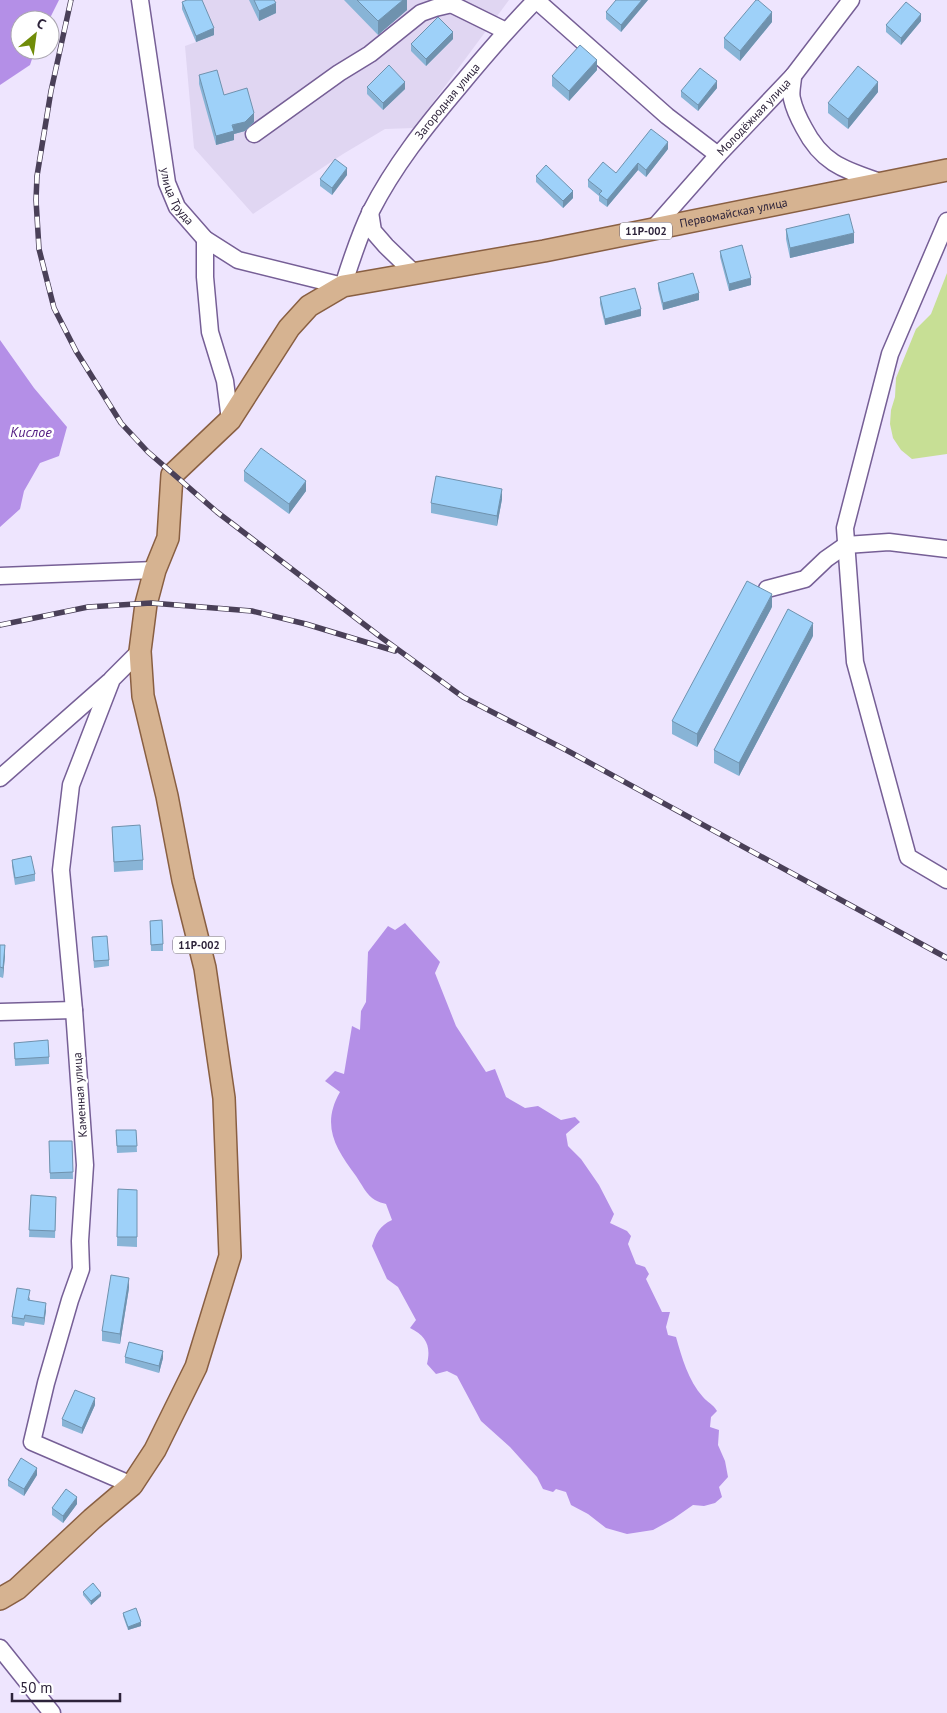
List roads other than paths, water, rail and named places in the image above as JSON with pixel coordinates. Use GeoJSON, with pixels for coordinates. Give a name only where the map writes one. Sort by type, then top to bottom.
{"type":"FeatureCollection","features":[{"type":"Feature","properties":{"kind":"main road","name":"Первомайская улица"},"geometry":{"type":"LineString","coordinates":[[343,286],[544,251],[947,170]]}},
{"type":"Feature","properties":{"kind":"main road","name":"11Р-002"},"geometry":{"type":"LineString","coordinates":[[0,1599],[17,1589],[92,1519],[132,1486],[155,1450],[196,1367],[230,1256],[224,1098],[205,968],[183,880],[167,796],[143,696],[140,651],[146,604],[155,570],[168,538],[172,475],[230,420],[289,328],[309,306],[343,286]]}},
{"type":"Feature","properties":{"kind":"street","name":"улица Труда"},"geometry":{"type":"LineString","coordinates":[[140,0],[167,183],[177,207],[205,239],[238,260],[343,286]]}},
{"type":"Feature","properties":{"kind":"street"},"geometry":{"type":"LineString","coordinates":[[536,0],[666,116],[718,155]]}},
{"type":"Feature","properties":{"kind":"street","name":"Загородная улица"},"geometry":{"type":"LineString","coordinates":[[343,286],[354,250],[370,212],[396,166],[506,31],[536,0]]}},
{"type":"Feature","properties":{"kind":"street","name":"Молодёжная улица"},"geometry":{"type":"LineString","coordinates":[[652,230],[718,155],[793,76],[851,0]]}},
{"type":"Feature","properties":{"kind":"street"},"geometry":{"type":"LineString","coordinates":[[254,134],[339,73],[370,54],[421,13],[447,2],[506,31]]}},
{"type":"Feature","properties":{"kind":"street"},"geometry":{"type":"LineString","coordinates":[[793,76],[792,98],[800,120],[812,143],[826,159],[847,171],[883,183]]}},
{"type":"Feature","properties":{"kind":"street"},"geometry":{"type":"LineString","coordinates":[[370,212],[373,231],[414,274]]}},
{"type":"Feature","properties":{"kind":"street"},"geometry":{"type":"LineString","coordinates":[[947,221],[890,354],[844,528],[855,662],[908,857],[947,880]]}},
{"type":"Feature","properties":{"kind":"street"},"geometry":{"type":"LineString","coordinates":[[205,239],[204,277],[210,332],[225,381],[230,420]]}},
{"type":"Feature","properties":{"kind":"street"},"geometry":{"type":"LineString","coordinates":[[767,589],[805,579],[826,559],[846,545],[889,542],[947,549]]}},
{"type":"Feature","properties":{"kind":"street"},"geometry":{"type":"LineString","coordinates":[[0,576],[155,570]]}},
{"type":"Feature","properties":{"kind":"street","name":"Каменная улица"},"geometry":{"type":"LineString","coordinates":[[132,1486],[32,1442],[49,1374],[81,1268],[80,1241],[85,1165],[74,1010],[60,870],[71,785],[112,679],[140,651]]}},
{"type":"Feature","properties":{"kind":"street"},"geometry":{"type":"LineString","coordinates":[[0,778],[112,679]]}},
{"type":"Feature","properties":{"kind":"street"},"geometry":{"type":"LineString","coordinates":[[0,1012],[74,1010]]}},
{"type":"Feature","properties":{"kind":"street"},"geometry":{"type":"LineString","coordinates":[[0,1648],[52,1713]]}},
{"type":"Feature","properties":{"kind":"water"},"geometry":{"type":"Polygon","coordinates":[[[0,0],[59,0],[54,10],[10,10],[10,60],[32,60],[30,65],[0,85],[0,0]]]}},
{"type":"Feature","properties":{"kind":"water","name":"Кислое"},"geometry":{"type":"Polygon","coordinates":[[[0,340],[34,388],[67,427],[59,456],[40,463],[24,491],[20,509],[0,527],[0,340]]]}},
{"type":"Feature","properties":{"kind":"water"},"geometry":{"type":"Polygon","coordinates":[[[405,923],[440,962],[435,973],[456,1026],[486,1072],[495,1069],[506,1097],[525,1108],[538,1106],[561,1120],[575,1117],[580,1122],[566,1134],[568,1146],[581,1159],[599,1185],[614,1214],[610,1223],[627,1231],[631,1236],[628,1244],[636,1264],[645,1267],[649,1274],[646,1279],[662,1312],[670,1312],[666,1327],[668,1335],[676,1337],[689,1376],[703,1397],[717,1411],[711,1417],[710,1427],[719,1430],[718,1445],[725,1461],[728,1477],[719,1487],[722,1497],[715,1503],[704,1506],[693,1505],[653,1530],[627,1534],[606,1528],[588,1514],[571,1505],[566,1492],[556,1489],[553,1492],[543,1489],[537,1477],[510,1447],[481,1421],[457,1376],[447,1371],[436,1374],[427,1364],[428,1347],[424,1338],[410,1328],[416,1320],[398,1287],[387,1279],[372,1246],[379,1231],[392,1220],[386,1204],[376,1201],[369,1196],[337,1146],[331,1126],[334,1104],[340,1092],[325,1081],[335,1071],[344,1074],[352,1026],[360,1030],[361,1011],[366,1002],[368,952],[388,926],[395,930],[405,923]]]}},
{"type":"Feature","properties":{"kind":"railway"},"geometry":{"type":"LineString","coordinates":[[71,0],[51,91],[37,176],[36,200],[39,249],[54,308],[76,351],[121,423],[148,452],[217,512],[382,638],[463,697],[568,751],[947,958]]}},
{"type":"Feature","properties":{"kind":"railway"},"geometry":{"type":"LineString","coordinates":[[0,625],[88,607],[151,603],[252,611],[306,624],[395,651]]}}]}
